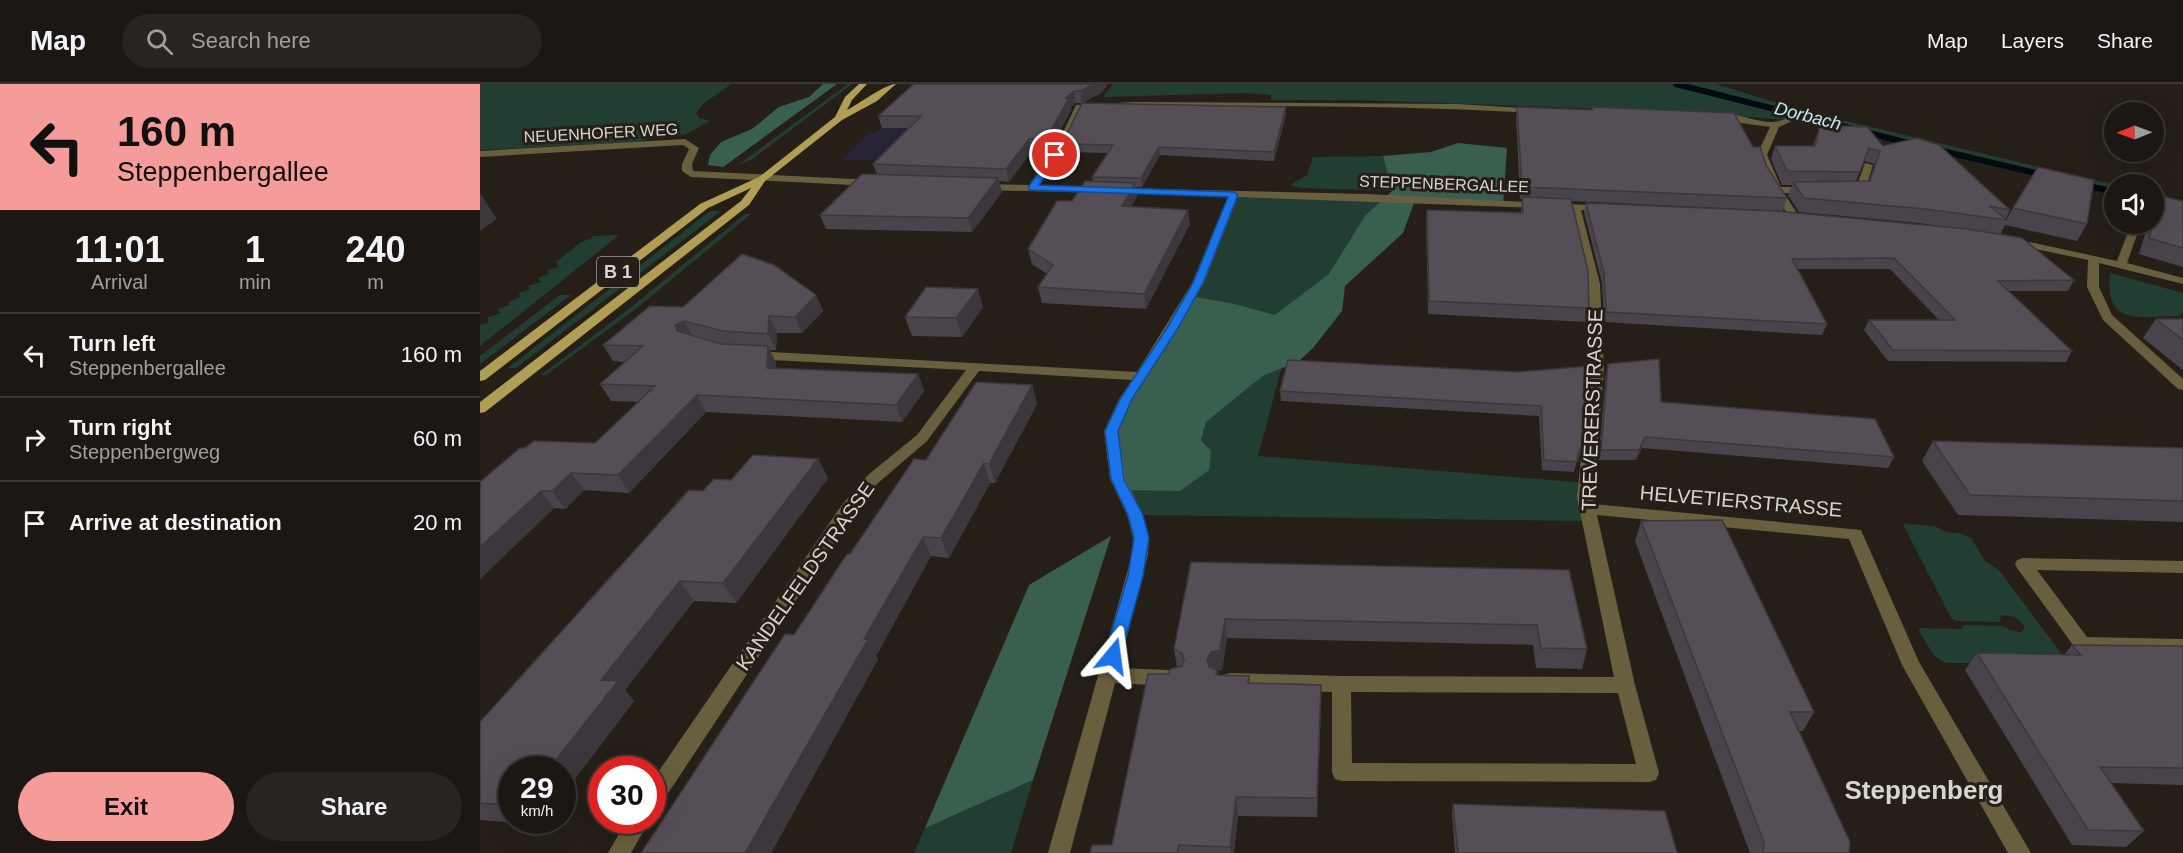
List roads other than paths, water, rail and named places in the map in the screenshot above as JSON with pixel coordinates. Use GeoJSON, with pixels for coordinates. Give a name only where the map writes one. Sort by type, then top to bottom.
{"type":"FeatureCollection","features":[{"type":"Feature","properties":{"kind":"main road","name":"B 1"},"geometry":{"type":"LineString","coordinates":[[839,118],[848,99],[863,84]]}},
{"type":"Feature","properties":{"kind":"main road","name":"B 1"},"geometry":{"type":"LineString","coordinates":[[480,377],[704,206],[762,179],[839,118],[874,99],[892,84]]}},
{"type":"Feature","properties":{"kind":"main road","name":"B 1"},"geometry":{"type":"LineString","coordinates":[[480,409],[745,203],[762,179]]}},
{"type":"Feature","properties":{"kind":"street"},"geometry":{"type":"LineString","coordinates":[[1033,188],[1069,131],[1079,107],[1135,104],[1296,104],[1458,106],[1546,112]]}},
{"type":"Feature","properties":{"kind":"street"},"geometry":{"type":"LineString","coordinates":[[1783,217],[1800,218],[1778,189],[1765,166],[1762,155],[1775,125],[1803,114]]}},
{"type":"Feature","properties":{"kind":"street"},"geometry":{"type":"LineString","coordinates":[[1707,118],[1743,119],[1775,125]]}},
{"type":"Feature","properties":{"kind":"street","name":"NEUENHOFER WEG"},"geometry":{"type":"LineString","coordinates":[[480,154],[685,142],[693,148],[687,164],[687,171],[691,174],[762,179]]}},
{"type":"Feature","properties":{"kind":"street"},"geometry":{"type":"LineString","coordinates":[[1836,190],[1860,191],[1868,165]]}},
{"type":"Feature","properties":{"kind":"street"},"geometry":{"type":"LineString","coordinates":[[762,179],[879,184]]}},
{"type":"Feature","properties":{"kind":"street","name":"STEPPENBERGALLEE"},"geometry":{"type":"LineString","coordinates":[[973,186],[1620,208]]}},
{"type":"Feature","properties":{"kind":"street"},"geometry":{"type":"LineString","coordinates":[[1778,189],[1824,190]]}},
{"type":"Feature","properties":{"kind":"street"},"geometry":{"type":"LineString","coordinates":[[1059,853],[1136,576],[1142,538],[1135,515],[1118,479],[1111,431],[1117,415],[1198,283],[1234,195]]}},
{"type":"Feature","properties":{"kind":"street","name":"TREVERERSTRASSE"},"geometry":{"type":"LineString","coordinates":[[1341,684],[1342,772],[1649,773],[1625,685],[1585,497],[1597,370],[1594,284],[1575,206]]}},
{"type":"Feature","properties":{"kind":"street"},"geometry":{"type":"LineString","coordinates":[[2121,265],[2132,234]]}},
{"type":"Feature","properties":{"kind":"street"},"geometry":{"type":"LineString","coordinates":[[1996,239],[2094,258],[2183,282]]}},
{"type":"Feature","properties":{"kind":"street"},"geometry":{"type":"LineString","coordinates":[[2094,258],[2093,287],[2107,317],[2127,338],[2183,386]]}},
{"type":"Feature","properties":{"kind":"street"},"geometry":{"type":"LineString","coordinates":[[742,354],[1140,376]]}},
{"type":"Feature","properties":{"kind":"street","name":"KANDELFELDSTRASSE"},"geometry":{"type":"LineString","coordinates":[[666,779],[847,510],[873,479],[922,438],[975,367]]}},
{"type":"Feature","properties":{"kind":"street","name":"HELVETIERSTRASSE"},"geometry":{"type":"LineString","coordinates":[[1587,509],[1855,534],[1911,665],[2020,853]]}},
{"type":"Feature","properties":{"kind":"street"},"geometry":{"type":"LineString","coordinates":[[2183,567],[2023,564],[2082,644],[2183,646]]}},
{"type":"Feature","properties":{"kind":"street"},"geometry":{"type":"LineString","coordinates":[[1107,675],[1176,678]]}},
{"type":"Feature","properties":{"kind":"street"},"geometry":{"type":"LineString","coordinates":[[1221,680],[1341,684],[1625,685]]}},
{"type":"Feature","properties":{"kind":"street"},"geometry":{"type":"LineString","coordinates":[[619,853],[631,834]]}},
{"type":"Feature","properties":{"kind":"waterway","name":"Dorbach"},"geometry":{"type":"LineString","coordinates":[[1676,84],[1916,145]]}},
{"type":"Feature","properties":{"kind":"waterway","name":"Dorbach"},"geometry":{"type":"LineString","coordinates":[[1934,149],[2048,176]]}},
{"type":"Feature","properties":{"kind":"waterway","name":"Dorbach"},"geometry":{"type":"LineString","coordinates":[[2080,184],[2104,189]]}},
{"type":"Feature","properties":{"kind":"waterway","name":"Dorbach"},"geometry":{"type":"LineString","coordinates":[[2164,203],[2183,208]]}},
{"type":"Feature","properties":{"kind":"district","name":"Steppenberg"},"geometry":{"type":"Point","coordinates":[1924,790]}}]}
